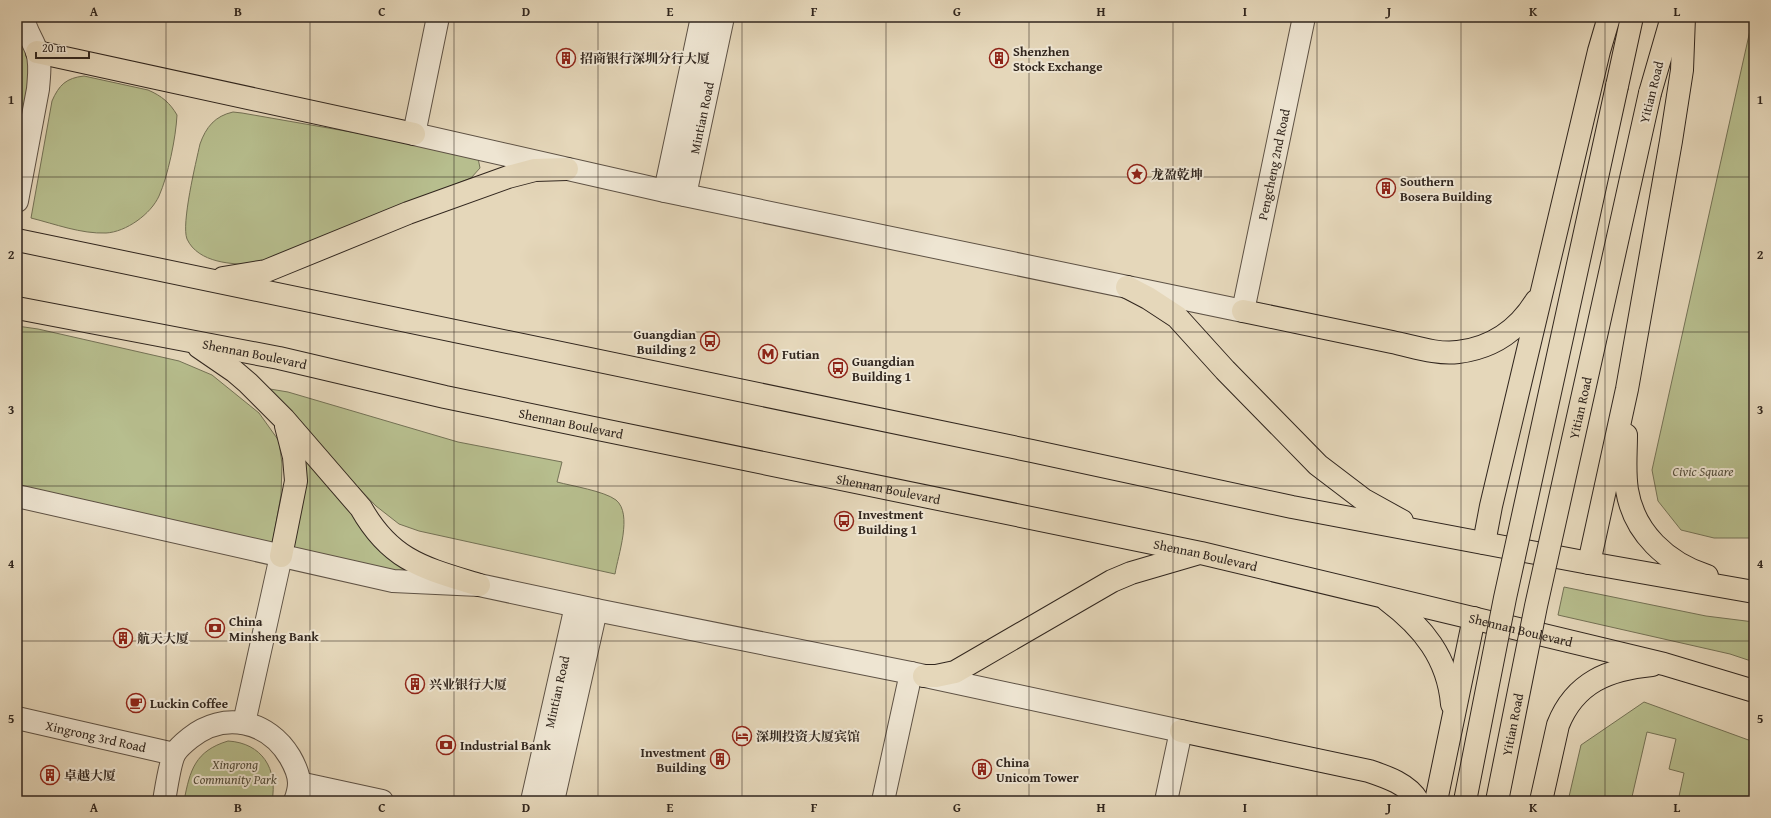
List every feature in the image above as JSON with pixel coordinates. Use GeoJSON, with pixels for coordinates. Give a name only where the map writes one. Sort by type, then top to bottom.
{"type":"FeatureCollection","features":[{"type":"Feature","properties":{"kind":"main road"},"geometry":{"type":"LineString","coordinates":[[1484,543],[1491,506],[1609,17]]}},
{"type":"Feature","properties":{"kind":"main road"},"geometry":{"type":"LineString","coordinates":[[1465,801],[1505,598],[1632,17]]}},
{"type":"Feature","properties":{"kind":"main road","name":"Yitian Road"},"geometry":{"type":"LineString","coordinates":[[1497,801],[1536,606],[1650,93],[1672,17]]}},
{"type":"Feature","properties":{"kind":"main road"},"geometry":{"type":"LineString","coordinates":[[1589,563],[1627,389],[1682,70],[1684,17]]}},
{"type":"Feature","properties":{"kind":"main road"},"geometry":{"type":"LineString","coordinates":[[37,52],[414,134]]}},
{"type":"Feature","properties":{"kind":"main road"},"geometry":{"type":"LineString","coordinates":[[208,280],[266,271],[408,213],[503,179],[535,170],[567,169]]}},
{"type":"Feature","properties":{"kind":"main road"},"geometry":{"type":"LineString","coordinates":[[18,239],[208,280],[1001,444],[1292,507],[1589,563],[1754,591]]}},
{"type":"Feature","properties":{"kind":"main road"},"geometry":{"type":"LineString","coordinates":[[1243,311],[1439,351],[1456,352],[1490,344],[1509,333],[1525,317],[1532,307],[1544,283]]}},
{"type":"Feature","properties":{"kind":"main road"},"geometry":{"type":"LineString","coordinates":[[1127,287],[1177,316],[1225,370],[1318,465],[1364,500],[1419,530]]}},
{"type":"Feature","properties":{"kind":"main road","name":"Shennan Boulevard"},"geometry":{"type":"LineString","coordinates":[[17,308],[280,358],[603,430],[1201,553],[1664,664],[1754,691]]}},
{"type":"Feature","properties":{"kind":"main road"},"geometry":{"type":"LineString","coordinates":[[189,341],[234,371],[284,419],[361,508],[371,525],[384,540],[413,563],[479,585]]}},
{"type":"Feature","properties":{"kind":"main road"},"geometry":{"type":"LineString","coordinates":[[1627,389],[1627,490],[1636,521],[1657,548],[1676,562],[1696,572],[1754,591]]}},
{"type":"Feature","properties":{"kind":"main road"},"geometry":{"type":"LineString","coordinates":[[282,556],[296,481],[294,457],[284,419]]}},
{"type":"Feature","properties":{"kind":"main road"},"geometry":{"type":"LineString","coordinates":[[918,674],[945,674],[963,667],[1112,581],[1131,572],[1201,553]]}},
{"type":"Feature","properties":{"kind":"main road"},"geometry":{"type":"LineString","coordinates":[[1381,596],[1407,615],[1425,636],[1440,659],[1450,687],[1453,718]]}},
{"type":"Feature","properties":{"kind":"main road"},"geometry":{"type":"LineString","coordinates":[[1436,801],[1474,618]]}},
{"type":"Feature","properties":{"kind":"main road"},"geometry":{"type":"LineString","coordinates":[[1541,801],[1558,725],[1562,714],[1576,694],[1586,685],[1612,672],[1628,668],[1664,664]]}},
{"type":"Feature","properties":{"kind":"main road"},"geometry":{"type":"LineString","coordinates":[[1181,731],[1369,771],[1388,777],[1405,787],[1418,801]]}},
{"type":"Feature","properties":{"kind":"street"},"geometry":{"type":"LineString","coordinates":[[17,201],[38,89],[39,61],[37,52],[24,24],[23,17]]}},
{"type":"Feature","properties":{"kind":"street"},"geometry":{"type":"LineString","coordinates":[[438,17],[414,134],[675,193],[1243,311]]}},
{"type":"Feature","properties":{"kind":"street","name":"Mintian Road"},"geometry":{"type":"LineString","coordinates":[[675,193],[702,17]]}},
{"type":"Feature","properties":{"kind":"street","name":"Mintian Road"},"geometry":{"type":"LineString","coordinates":[[675,193],[723,17]]}},
{"type":"Feature","properties":{"kind":"street","name":"Pengcheng 2nd Road"},"geometry":{"type":"LineString","coordinates":[[1243,311],[1304,17]]}},
{"type":"Feature","properties":{"kind":"street"},"geometry":{"type":"LineString","coordinates":[[17,496],[393,581],[479,585],[586,608],[918,674],[1181,731],[1166,801]]}},
{"type":"Feature","properties":{"kind":"street"},"geometry":{"type":"LineString","coordinates":[[244,723],[282,556]]}},
{"type":"Feature","properties":{"kind":"street","name":"Mintian Road"},"geometry":{"type":"LineString","coordinates":[[532,801],[586,608]]}},
{"type":"Feature","properties":{"kind":"street","name":"Mintian Road"},"geometry":{"type":"LineString","coordinates":[[553,801],[586,608]]}},
{"type":"Feature","properties":{"kind":"street"},"geometry":{"type":"LineString","coordinates":[[883,801],[918,674]]}},
{"type":"Feature","properties":{"kind":"street","name":"Xingrong 3rd Road"},"geometry":{"type":"LineString","coordinates":[[17,718],[174,754]]}},
{"type":"Feature","properties":{"kind":"street"},"geometry":{"type":"LineString","coordinates":[[164,801],[174,754],[195,735],[217,724],[231,722],[244,723],[258,727],[277,740],[291,759],[297,792],[382,801]]}},
{"type":"Feature","properties":{"kind":"green space","name":"Civic Square"},"geometry":{"type":"Polygon","coordinates":[[[1753,17],[1754,538],[1714,538],[1681,530],[1658,501],[1652,470],[1753,17]]]}},
{"type":"Feature","properties":{"kind":"green space"},"geometry":{"type":"Polygon","coordinates":[[[17,33],[35,60],[17,160],[17,33]]]}},
{"type":"Feature","properties":{"kind":"green space"},"geometry":{"type":"Polygon","coordinates":[[[84,76],[148,90],[165,100],[177,115],[171,156],[159,196],[150,209],[137,221],[114,232],[87,232],[31,218],[52,101],[57,91],[64,83],[72,78],[84,76]]]}},
{"type":"Feature","properties":{"kind":"green space"},"geometry":{"type":"Polygon","coordinates":[[[233,112],[460,151],[478,158],[480,168],[471,178],[256,264],[237,264],[217,261],[199,253],[192,247],[187,239],[187,207],[202,138],[208,127],[216,119],[233,112]]]}},
{"type":"Feature","properties":{"kind":"green space"},"geometry":{"type":"Polygon","coordinates":[[[17,326],[38,329],[179,361],[212,375],[259,413],[279,441],[282,464],[281,495],[272,546],[17,492],[17,326]]]}},
{"type":"Feature","properties":{"kind":"green space"},"geometry":{"type":"Polygon","coordinates":[[[270,389],[288,392],[458,442],[562,462],[557,482],[604,494],[616,500],[621,506],[624,525],[615,574],[419,531],[399,524],[376,506],[268,394],[270,389]]]}},
{"type":"Feature","properties":{"kind":"green space"},"geometry":{"type":"Polygon","coordinates":[[[302,452],[410,563],[409,573],[292,549],[302,452]]]}},
{"type":"Feature","properties":{"kind":"green space"},"geometry":{"type":"Polygon","coordinates":[[[1564,587],[1706,616],[1754,622],[1754,662],[1730,654],[1558,615],[1564,587]]]}},
{"type":"Feature","properties":{"kind":"green space"},"geometry":{"type":"Polygon","coordinates":[[[1644,702],[1754,742],[1754,801],[1678,801],[1684,773],[1669,769],[1676,739],[1647,732],[1631,801],[1568,801],[1581,745],[1644,702]]]}},
{"type":"Feature","properties":{"kind":"green space","name":"Xingrong Community Park"},"geometry":{"type":"Polygon","coordinates":[[[228,741],[240,743],[250,747],[258,752],[265,760],[270,768],[272,778],[272,801],[184,801],[192,771],[201,756],[217,745],[228,741]]]}},
{"type":"Feature","properties":{"kind":"place","name":"招商银行深圳分行大厦"},"geometry":{"type":"Point","coordinates":[566,58]}},
{"type":"Feature","properties":{"kind":"place","name":"Shenzhen Stock Exchange"},"geometry":{"type":"Point","coordinates":[999,58]}},
{"type":"Feature","properties":{"kind":"place","name":"龙盈乾坤"},"geometry":{"type":"Point","coordinates":[1137,174]}},
{"type":"Feature","properties":{"kind":"place","name":"Southern Bosera Building"},"geometry":{"type":"Point","coordinates":[1386,188]}},
{"type":"Feature","properties":{"kind":"place","name":"Guangdian Building 2"},"geometry":{"type":"Point","coordinates":[710,341]}},
{"type":"Feature","properties":{"kind":"place","name":"Futian"},"geometry":{"type":"Point","coordinates":[768,354]}},
{"type":"Feature","properties":{"kind":"place","name":"Guangdian Building 1"},"geometry":{"type":"Point","coordinates":[838,368]}},
{"type":"Feature","properties":{"kind":"place","name":"Investment Building 1"},"geometry":{"type":"Point","coordinates":[844,521]}},
{"type":"Feature","properties":{"kind":"place","name":"China Minsheng Bank"},"geometry":{"type":"Point","coordinates":[215,628]}},
{"type":"Feature","properties":{"kind":"place","name":"航天大厦"},"geometry":{"type":"Point","coordinates":[123,638]}},
{"type":"Feature","properties":{"kind":"place","name":"兴业银行大厦"},"geometry":{"type":"Point","coordinates":[415,684]}},
{"type":"Feature","properties":{"kind":"place","name":"Luckin Coffee"},"geometry":{"type":"Point","coordinates":[136,703]}},
{"type":"Feature","properties":{"kind":"place","name":"深圳投资大厦宾馆"},"geometry":{"type":"Point","coordinates":[742,736]}},
{"type":"Feature","properties":{"kind":"place","name":"Industrial Bank"},"geometry":{"type":"Point","coordinates":[446,745]}},
{"type":"Feature","properties":{"kind":"place","name":"Investment Building"},"geometry":{"type":"Point","coordinates":[720,759]}},
{"type":"Feature","properties":{"kind":"place","name":"China Unicom Tower"},"geometry":{"type":"Point","coordinates":[982,769]}},
{"type":"Feature","properties":{"kind":"place","name":"卓越大厦"},"geometry":{"type":"Point","coordinates":[50,775]}}]}
